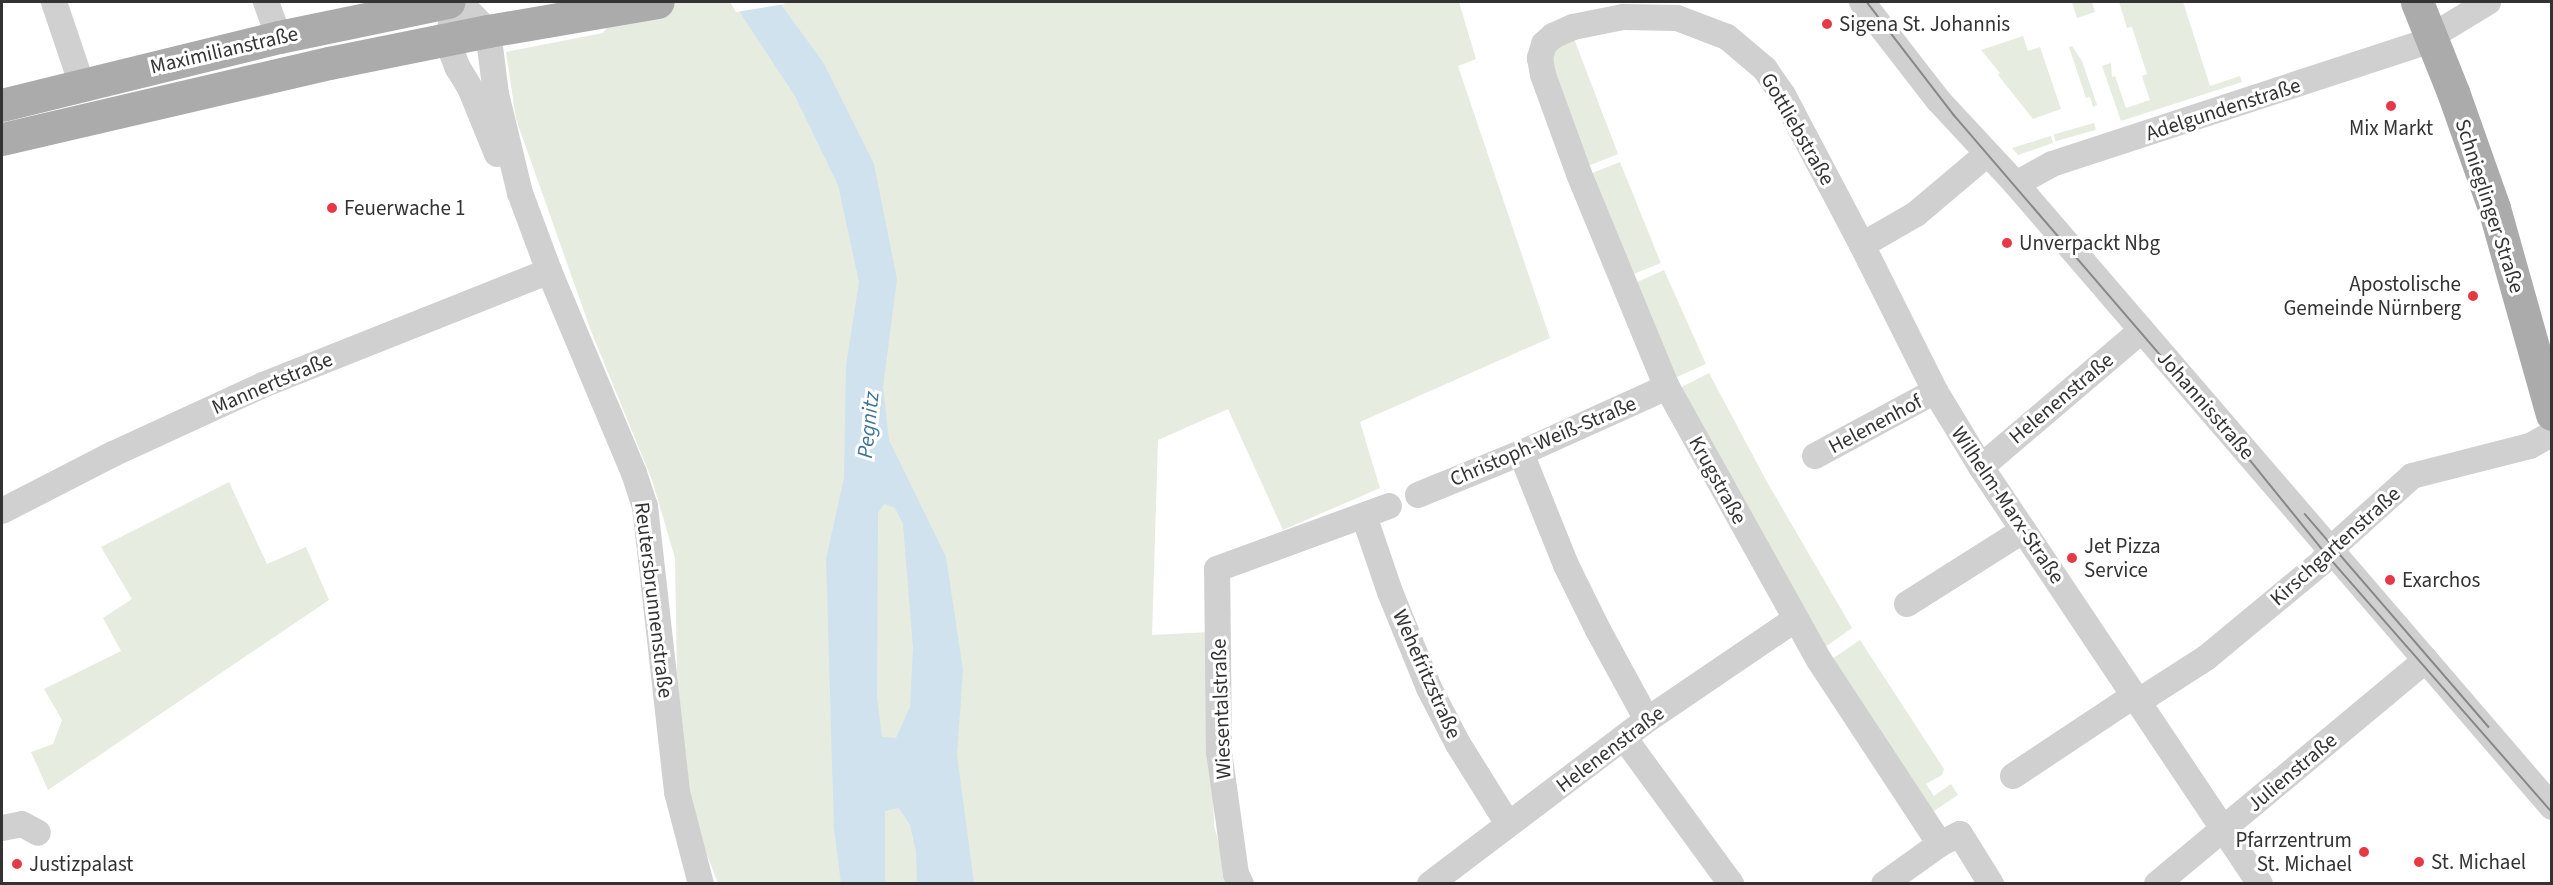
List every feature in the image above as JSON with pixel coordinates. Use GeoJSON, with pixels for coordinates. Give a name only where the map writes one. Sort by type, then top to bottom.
{"type":"FeatureCollection","features":[{"type":"Feature","properties":{"kind":"main road","name":"Maximilianstraße"},"geometry":{"type":"LineString","coordinates":[[2,105],[279,37],[448,2]]}},
{"type":"Feature","properties":{"kind":"main road","name":"Maximilianstraße"},"geometry":{"type":"LineString","coordinates":[[2,139],[294,71],[488,31],[658,2]]}},
{"type":"Feature","properties":{"kind":"main road","name":"Schnieglinger Straße"},"geometry":{"type":"LineString","coordinates":[[2417,2],[2497,219],[2551,413]]}},
{"type":"Feature","properties":{"kind":"street"},"geometry":{"type":"LineString","coordinates":[[54,2],[82,85]]}},
{"type":"Feature","properties":{"kind":"street"},"geometry":{"type":"LineString","coordinates":[[266,2],[279,37]]}},
{"type":"Feature","properties":{"kind":"street"},"geometry":{"type":"LineString","coordinates":[[447,40],[458,2],[488,31]]}},
{"type":"Feature","properties":{"kind":"street","name":"Johannisstraße"},"geometry":{"type":"LineString","coordinates":[[1862,2],[1938,100],[2016,184],[2552,807]]}},
{"type":"Feature","properties":{"kind":"street","name":"Adelgundenstraße"},"geometry":{"type":"LineString","coordinates":[[2016,184],[2052,164],[2432,38],[2488,2]]}},
{"type":"Feature","properties":{"kind":"street","name":"Gottliebstraße"},"geometry":{"type":"LineString","coordinates":[[1573,27],[1623,17],[1677,18],[1727,37],[1747,52],[1765,69],[1783,94],[1862,245]]}},
{"type":"Feature","properties":{"kind":"street","name":"Krugstraße"},"geometry":{"type":"LineString","coordinates":[[1573,27],[1553,36],[1544,44],[1540,58],[1544,75],[1579,174],[1667,387],[1794,620],[1940,844]]}},
{"type":"Feature","properties":{"kind":"street","name":"Reutersbrunnenstraße"},"geometry":{"type":"LineString","coordinates":[[488,31],[496,94],[520,193],[549,270],[634,473],[645,506],[677,792],[701,884]]}},
{"type":"Feature","properties":{"kind":"street","name":"Reutersbrunnenstraße"},"geometry":{"type":"LineString","coordinates":[[447,40],[458,68],[471,90],[499,160],[520,193]]}},
{"type":"Feature","properties":{"kind":"street"},"geometry":{"type":"LineString","coordinates":[[1862,245],[1922,210],[1987,154]]}},
{"type":"Feature","properties":{"kind":"street","name":"Wilhelm-Marx-Straße"},"geometry":{"type":"LineString","coordinates":[[1862,245],[1935,392],[1980,467],[2260,884]]}},
{"type":"Feature","properties":{"kind":"street","name":"Mannertstraße"},"geometry":{"type":"LineString","coordinates":[[2,511],[113,454],[263,385],[549,270]]}},
{"type":"Feature","properties":{"kind":"street","name":"Helenenstraße"},"geometry":{"type":"LineString","coordinates":[[1980,467],[2142,330]]}},
{"type":"Feature","properties":{"kind":"street","name":"Christoph-Weiß-Straße"},"geometry":{"type":"LineString","coordinates":[[1418,495],[1521,453],[1667,387]]}},
{"type":"Feature","properties":{"kind":"street","name":"Helenenhof"},"geometry":{"type":"LineString","coordinates":[[1815,456],[1935,392]]}},
{"type":"Feature","properties":{"kind":"street","name":"Kirschgartenstraße"},"geometry":{"type":"LineString","coordinates":[[2013,776],[2137,698],[2206,658],[2322,562],[2331,550],[2412,476],[2530,446],[2552,434]]}},
{"type":"Feature","properties":{"kind":"street"},"geometry":{"type":"LineString","coordinates":[[1521,453],[1566,565],[1647,720]]}},
{"type":"Feature","properties":{"kind":"street"},"geometry":{"type":"LineString","coordinates":[[1364,516],[1389,506]]}},
{"type":"Feature","properties":{"kind":"street","name":"Wiesentalstraße"},"geometry":{"type":"LineString","coordinates":[[1241,884],[1236,874],[1219,752],[1217,569],[1294,539],[1364,516]]}},
{"type":"Feature","properties":{"kind":"street","name":"Wehefritzstraße"},"geometry":{"type":"LineString","coordinates":[[1364,516],[1390,592],[1429,688],[1458,744],[1508,824]]}},
{"type":"Feature","properties":{"kind":"street"},"geometry":{"type":"LineString","coordinates":[[1907,604],[2024,530]]}},
{"type":"Feature","properties":{"kind":"street","name":"Helenenstraße"},"geometry":{"type":"LineString","coordinates":[[1430,884],[1625,739],[1647,720],[1794,620]]}},
{"type":"Feature","properties":{"kind":"street","name":"Julienstraße"},"geometry":{"type":"LineString","coordinates":[[2157,884],[2426,660]]}},
{"type":"Feature","properties":{"kind":"street"},"geometry":{"type":"LineString","coordinates":[[1625,739],[1731,884]]}},
{"type":"Feature","properties":{"kind":"street"},"geometry":{"type":"LineString","coordinates":[[2,828],[22,824],[38,833]]}},
{"type":"Feature","properties":{"kind":"street"},"geometry":{"type":"LineString","coordinates":[[1884,884],[1940,844],[1960,834],[1991,884]]}},
{"type":"Feature","properties":{"kind":"shaded area"},"geometry":{"type":"Polygon","coordinates":[[[625,2],[1459,2],[1476,59],[1458,66],[1550,338],[1360,422],[1380,488],[1283,530],[1228,409],[1158,440],[1152,635],[1209,632],[1214,825],[1229,883],[718,883],[687,804],[677,672],[675,558],[652,480],[591,331],[516,119],[506,52],[603,33],[625,2]]]}},
{"type":"Feature","properties":{"kind":"shaded area"},"geometry":{"type":"Polygon","coordinates":[[[2072,2],[2092,2],[2095,12],[2077,18],[2072,2]]]}},
{"type":"Feature","properties":{"kind":"shaded area"},"geometry":{"type":"Polygon","coordinates":[[[2119,2],[2183,2],[2210,86],[2240,76],[2242,82],[2121,121],[2102,66],[2111,63],[2112,77],[2115,76],[2126,108],[2150,100],[2142,76],[2147,74],[2132,27],[2127,28],[2119,2]]]}},
{"type":"Feature","properties":{"kind":"shaded area"},"geometry":{"type":"Polygon","coordinates":[[[1573,36],[1618,154],[1583,168],[1550,74],[1551,55],[1556,47],[1573,36]]]}},
{"type":"Feature","properties":{"kind":"shaded area"},"geometry":{"type":"Polygon","coordinates":[[[2023,36],[2028,51],[2040,47],[2061,109],[2033,119],[1981,50],[2023,36]]]}},
{"type":"Feature","properties":{"kind":"shaded area"},"geometry":{"type":"Polygon","coordinates":[[[2072,46],[2082,61],[2097,105],[2093,107],[2090,97],[2086,98],[2069,47],[2072,46]]]}},
{"type":"Feature","properties":{"kind":"shaded area"},"geometry":{"type":"Polygon","coordinates":[[[2094,123],[2096,130],[2056,141],[2054,135],[2094,123]]]}},
{"type":"Feature","properties":{"kind":"shaded area"},"geometry":{"type":"Polygon","coordinates":[[[2051,136],[2053,143],[2018,155],[2012,148],[2051,136]]]}},
{"type":"Feature","properties":{"kind":"shaded area"},"geometry":{"type":"Polygon","coordinates":[[[1620,162],[1661,263],[1627,277],[1586,176],[1620,162]]]}},
{"type":"Feature","properties":{"kind":"shaded area"},"geometry":{"type":"Polygon","coordinates":[[[1664,270],[1706,364],[1673,379],[1631,285],[1664,270]]]}},
{"type":"Feature","properties":{"kind":"shaded area"},"geometry":{"type":"Polygon","coordinates":[[[1709,373],[1767,482],[1852,628],[1821,650],[1678,389],[1709,373]]]}},
{"type":"Feature","properties":{"kind":"shaded area"},"geometry":{"type":"Polygon","coordinates":[[[229,482],[267,564],[306,547],[329,600],[48,790],[31,752],[53,744],[62,720],[44,689],[121,651],[103,618],[132,599],[101,547],[229,482]]]}},
{"type":"Feature","properties":{"kind":"shaded area"},"geometry":{"type":"Polygon","coordinates":[[[1860,640],[1944,769],[1942,775],[1926,784],[1934,796],[1951,784],[1958,795],[1931,813],[1829,661],[1860,640]]]}},
{"type":"Feature","properties":{"kind":"water","name":"Pegnitz"},"geometry":{"type":"Polygon","coordinates":[[[733,2],[779,2],[823,62],[874,164],[897,279],[883,387],[889,440],[946,557],[963,670],[957,755],[974,883],[917,883],[916,851],[910,825],[899,808],[885,811],[885,883],[841,883],[834,829],[826,559],[844,478],[846,366],[859,282],[838,185],[795,96],[733,2]],[[884,504],[878,513],[877,698],[882,737],[896,738],[910,707],[913,648],[903,524],[895,508],[884,504]]]}},
{"type":"Feature","properties":{"kind":"pier"},"geometry":{"type":"Polygon","coordinates":[[[730,2],[783,2],[785,4],[736,12],[730,2]]]}},
{"type":"Feature","properties":{"kind":"tram line"},"geometry":{"type":"LineString","coordinates":[[1867,2],[1954,115],[2246,455],[2327,555],[2552,812]]}},
{"type":"Feature","properties":{"kind":"tram line"},"geometry":{"type":"LineString","coordinates":[[2305,514],[2489,727]]}},
{"type":"Feature","properties":{"kind":"place","name":"Sigena St. Johannis"},"geometry":{"type":"Point","coordinates":[1827,24]}},
{"type":"Feature","properties":{"kind":"place","name":"Mix Markt"},"geometry":{"type":"Point","coordinates":[2391,106]}},
{"type":"Feature","properties":{"kind":"place","name":"Feuerwache 1"},"geometry":{"type":"Point","coordinates":[332,208]}},
{"type":"Feature","properties":{"kind":"place","name":"Unverpackt Nbg"},"geometry":{"type":"Point","coordinates":[2007,243]}},
{"type":"Feature","properties":{"kind":"place","name":"Apostolische Gemeinde Nürnberg"},"geometry":{"type":"Point","coordinates":[2473,296]}},
{"type":"Feature","properties":{"kind":"place","name":"Jet Pizza Service"},"geometry":{"type":"Point","coordinates":[2072,558]}},
{"type":"Feature","properties":{"kind":"place","name":"Exarchos"},"geometry":{"type":"Point","coordinates":[2390,580]}},
{"type":"Feature","properties":{"kind":"place","name":"Pfarrzentrum St. Michael"},"geometry":{"type":"Point","coordinates":[2364,852]}},
{"type":"Feature","properties":{"kind":"place","name":"St. Michael"},"geometry":{"type":"Point","coordinates":[2419,862]}},
{"type":"Feature","properties":{"kind":"place","name":"Justizpalast"},"geometry":{"type":"Point","coordinates":[17,864]}}]}
